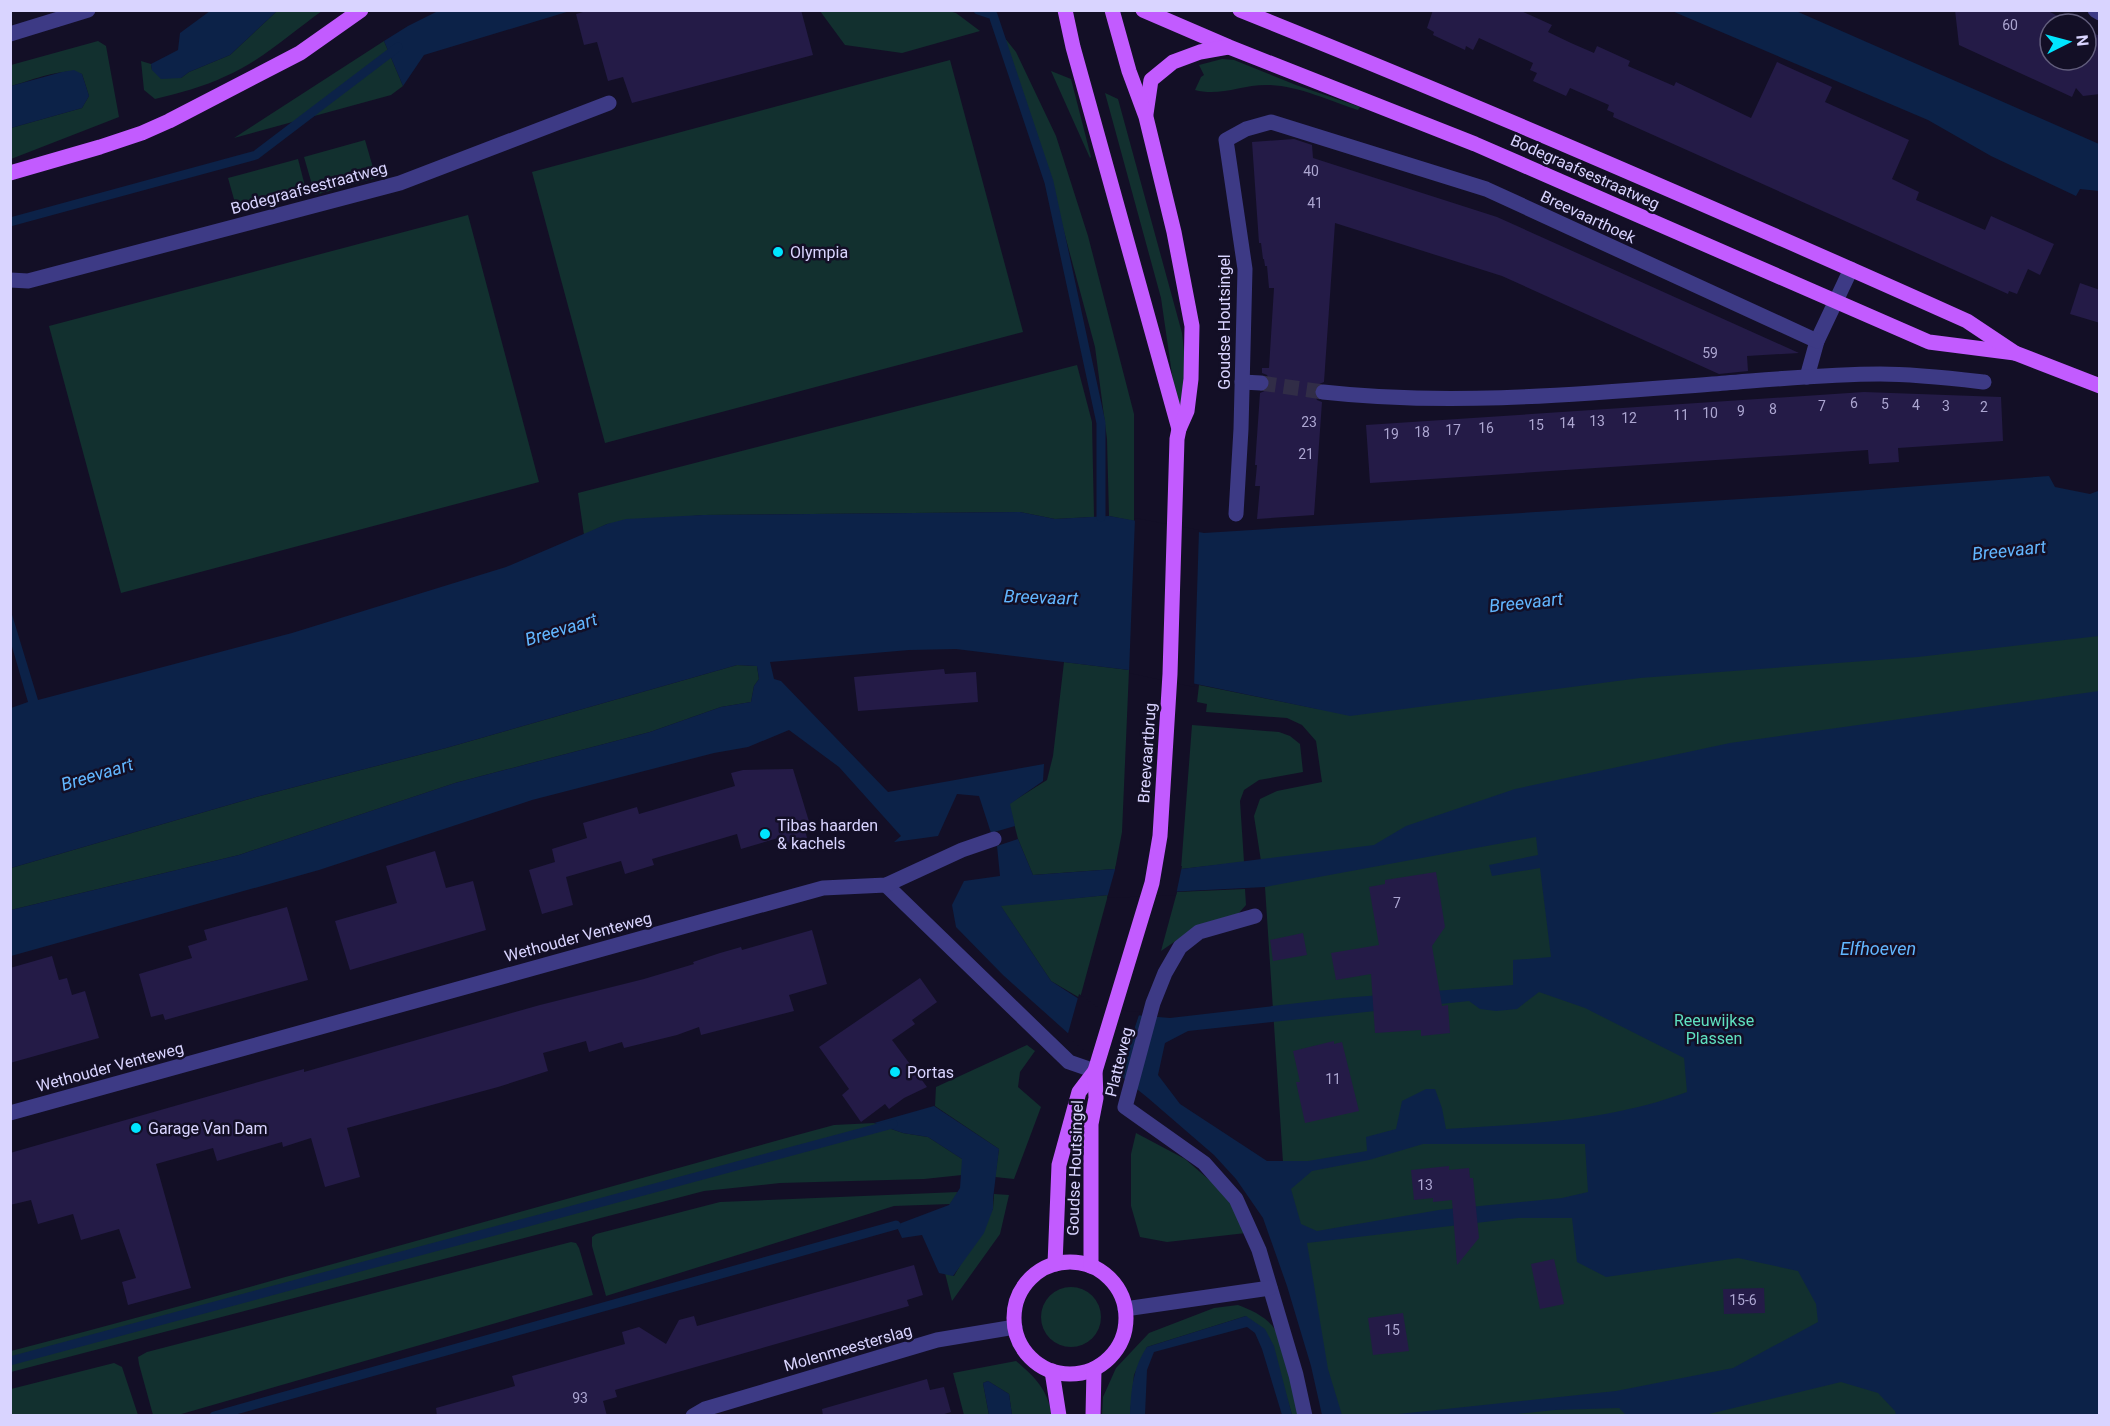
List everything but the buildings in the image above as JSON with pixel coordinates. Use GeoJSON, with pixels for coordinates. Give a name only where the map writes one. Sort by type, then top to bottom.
{"type":"FeatureCollection","features":[{"type":"Feature","properties":{"kind":"main road"},"geometry":{"type":"LineString","coordinates":[[10,173],[100,147],[169,121],[300,52],[361,10]]}},
{"type":"Feature","properties":{"kind":"main road"},"geometry":{"type":"LineString","coordinates":[[1065,10],[1178,434]]}},
{"type":"Feature","properties":{"kind":"main road","name":"Goudse Houtsingel"},"geometry":{"type":"LineString","coordinates":[[1112,10],[1129,71],[1146,117],[1174,232],[1191,326],[1191,379],[1187,411],[1178,434]]}},
{"type":"Feature","properties":{"kind":"main road","name":"Bodegraafsestraatweg"},"geometry":{"type":"LineString","coordinates":[[1143,10],[1229,47],[1474,144],[1929,342],[2016,353]]}},
{"type":"Feature","properties":{"kind":"main road","name":"Bodegraafsestraatweg"},"geometry":{"type":"LineString","coordinates":[[1240,10],[1390,70],[1620,167],[1966,321],[2016,353],[2100,386]]}},
{"type":"Feature","properties":{"kind":"main road"},"geometry":{"type":"LineString","coordinates":[[1146,117],[1151,80],[1173,62],[1200,51],[1229,47]]}},
{"type":"Feature","properties":{"kind":"main road","name":"Breevaartbrug"},"geometry":{"type":"LineString","coordinates":[[1096,1066],[1152,883],[1160,836],[1170,674],[1178,434]]}},
{"type":"Feature","properties":{"kind":"main road","name":"Goudse Houtsingel"},"geometry":{"type":"LineString","coordinates":[[1055,1264],[1059,1165],[1078,1092],[1096,1066]]}},
{"type":"Feature","properties":{"kind":"main road","name":"Goudse Houtsingel"},"geometry":{"type":"LineString","coordinates":[[1091,1266],[1091,1124],[1096,1098],[1096,1066]]}},
{"type":"Feature","properties":{"kind":"main road"},"geometry":{"type":"LineString","coordinates":[[1070,1262],[1091,1266],[1105,1274],[1116,1286],[1125,1309],[1125,1327],[1120,1344],[1108,1359],[1094,1369],[1068,1374],[1052,1371],[1031,1358],[1018,1338],[1015,1327],[1016,1306],[1023,1288],[1037,1273],[1055,1264],[1070,1262]]}},
{"type":"Feature","properties":{"kind":"main road"},"geometry":{"type":"LineString","coordinates":[[1093,1416],[1094,1369]]}},
{"type":"Feature","properties":{"kind":"main road"},"geometry":{"type":"LineString","coordinates":[[1052,1371],[1059,1416]]}},
{"type":"Feature","properties":{"kind":"street"},"geometry":{"type":"LineString","coordinates":[[10,34],[88,10]]}},
{"type":"Feature","properties":{"kind":"street"},"geometry":{"type":"LineString","coordinates":[[2095,10],[2100,13]]}},
{"type":"Feature","properties":{"kind":"street","name":"Bodegraafsestraatweg"},"geometry":{"type":"LineString","coordinates":[[10,280],[28,281],[400,183],[609,103]]}},
{"type":"Feature","properties":{"kind":"street","name":"Goudse Houtsingel"},"geometry":{"type":"LineString","coordinates":[[1236,514],[1245,269],[1226,140],[1246,129],[1270,122],[1337,142]]}},
{"type":"Feature","properties":{"kind":"street","name":"Breevaarthoek"},"geometry":{"type":"LineString","coordinates":[[1337,142],[1486,189],[1817,341]]}},
{"type":"Feature","properties":{"kind":"street"},"geometry":{"type":"LineString","coordinates":[[1807,377],[1817,341],[1851,269]]}},
{"type":"Feature","properties":{"kind":"street"},"geometry":{"type":"LineString","coordinates":[[1323,392],[1352,395],[1501,398],[1879,374],[1937,376],[1984,382]]}},
{"type":"Feature","properties":{"kind":"street"},"geometry":{"type":"LineString","coordinates":[[1242,382],[1261,383]]}},
{"type":"Feature","properties":{"kind":"street"},"geometry":{"type":"LineString","coordinates":[[994,839],[962,850],[886,885],[1069,1062],[1096,1066]]}},
{"type":"Feature","properties":{"kind":"street","name":"Wethouder Venteweg"},"geometry":{"type":"LineString","coordinates":[[10,1113],[823,888],[886,885]]}},
{"type":"Feature","properties":{"kind":"street","name":"Platteweg"},"geometry":{"type":"LineString","coordinates":[[1255,916],[1198,932],[1180,947],[1165,973],[1153,1003],[1125,1107],[1204,1163],[1236,1199],[1254,1237],[1296,1374],[1305,1416]]}},
{"type":"Feature","properties":{"kind":"street"},"geometry":{"type":"LineString","coordinates":[[1125,1309],[1270,1288]]}},
{"type":"Feature","properties":{"kind":"street","name":"Molenmeesterslag"},"geometry":{"type":"LineString","coordinates":[[693,1416],[705,1409],[937,1340],[1015,1327]]}},
{"type":"Feature","properties":{"kind":"green space"},"geometry":{"type":"Polygon","coordinates":[[[277,11],[322,11],[264,55],[217,80],[155,99],[144,90],[141,61],[151,64],[152,70],[181,78],[189,72],[230,55],[277,11]]]}},
{"type":"Feature","properties":{"kind":"green space"},"geometry":{"type":"Polygon","coordinates":[[[820,11],[949,11],[956,13],[980,31],[902,53],[845,45],[820,11]]]}},
{"type":"Feature","properties":{"kind":"green space"},"geometry":{"type":"Polygon","coordinates":[[[1004,37],[1016,52],[1056,136],[1088,236],[1134,414],[1134,521],[1109,516],[1107,439],[1095,347],[1041,146],[1004,37]]]}},
{"type":"Feature","properties":{"kind":"green space"},"geometry":{"type":"Polygon","coordinates":[[[98,41],[106,46],[119,117],[11,159],[11,128],[82,108],[89,96],[82,74],[75,72],[57,73],[11,86],[11,65],[98,41]]]}},
{"type":"Feature","properties":{"kind":"green space"},"geometry":{"type":"Polygon","coordinates":[[[384,41],[403,86],[391,95],[234,138],[384,41]]]}},
{"type":"Feature","properties":{"kind":"green space"},"geometry":{"type":"Polygon","coordinates":[[[1222,59],[1234,60],[1360,107],[1358,110],[1303,91],[1280,86],[1259,85],[1213,92],[1195,90],[1204,75],[1199,65],[1222,59]]]}},
{"type":"Feature","properties":{"kind":"green space","name":"Olympia"},"geometry":{"type":"Polygon","coordinates":[[[950,60],[1023,332],[605,443],[532,172],[950,60]]]}},
{"type":"Feature","properties":{"kind":"green space"},"geometry":{"type":"Polygon","coordinates":[[[1051,71],[1071,79],[1090,158],[1051,71]]]}},
{"type":"Feature","properties":{"kind":"green space"},"geometry":{"type":"Polygon","coordinates":[[[1105,93],[1118,99],[1182,333],[1185,360],[1182,411],[1174,388],[1161,298],[1105,93]]]}},
{"type":"Feature","properties":{"kind":"green space"},"geometry":{"type":"Polygon","coordinates":[[[365,140],[376,178],[315,195],[304,157],[365,140]]]}},
{"type":"Feature","properties":{"kind":"green space"},"geometry":{"type":"Polygon","coordinates":[[[298,159],[306,190],[237,210],[228,178],[298,159]]]}},
{"type":"Feature","properties":{"kind":"green space"},"geometry":{"type":"Polygon","coordinates":[[[468,215],[539,482],[121,593],[49,326],[468,215]]]}},
{"type":"Feature","properties":{"kind":"green space"},"geometry":{"type":"Polygon","coordinates":[[[1077,365],[1092,422],[1094,517],[1055,519],[1020,512],[703,515],[607,524],[584,535],[578,493],[1077,365]]]}},
{"type":"Feature","properties":{"kind":"green space","name":"Reeuwijkse Plassen"},"geometry":{"type":"Polygon","coordinates":[[[2099,608],[2099,1415],[1329,1415],[1288,1239],[1265,887],[1254,816],[1260,799],[1277,791],[1322,782],[1316,741],[1302,725],[1287,718],[1206,712],[1207,704],[1197,702],[1199,685],[1318,709],[2099,608]]]}},
{"type":"Feature","properties":{"kind":"green space"},"geometry":{"type":"Polygon","coordinates":[[[1064,662],[1129,670],[1122,832],[1115,869],[1033,875],[1018,839],[1009,804],[1047,780],[1053,756],[1064,662]]]}},
{"type":"Feature","properties":{"kind":"green space"},"geometry":{"type":"Polygon","coordinates":[[[737,665],[757,666],[759,679],[754,686],[751,702],[721,707],[650,732],[455,783],[239,855],[11,910],[11,868],[256,797],[446,748],[737,665]]]}},
{"type":"Feature","properties":{"kind":"green space"},"geometry":{"type":"Polygon","coordinates":[[[1192,725],[1279,732],[1290,736],[1300,744],[1303,772],[1259,780],[1244,790],[1240,801],[1244,862],[1181,869],[1192,725]]]}},
{"type":"Feature","properties":{"kind":"green space"},"geometry":{"type":"Polygon","coordinates":[[[1245,889],[1246,905],[1237,915],[1193,929],[1161,951],[1177,892],[1245,889]]]}},
{"type":"Feature","properties":{"kind":"green space"},"geometry":{"type":"Polygon","coordinates":[[[1108,895],[1080,998],[1051,981],[1000,905],[1108,895]]]}},
{"type":"Feature","properties":{"kind":"green space"},"geometry":{"type":"Polygon","coordinates":[[[1027,1045],[1035,1051],[1020,1072],[1018,1087],[1041,1107],[1014,1179],[995,1177],[999,1149],[935,1106],[936,1087],[1027,1045]]]}},
{"type":"Feature","properties":{"kind":"green space"},"geometry":{"type":"Polygon","coordinates":[[[874,1123],[903,1133],[928,1137],[962,1159],[962,1175],[924,1179],[780,1183],[704,1191],[11,1372],[11,1351],[834,1125],[874,1123]]]}},
{"type":"Feature","properties":{"kind":"green space"},"geometry":{"type":"Polygon","coordinates":[[[1136,1133],[1185,1159],[1229,1197],[1246,1233],[1167,1242],[1140,1237],[1131,1206],[1131,1154],[1136,1133]]]}},
{"type":"Feature","properties":{"kind":"green space"},"geometry":{"type":"Polygon","coordinates":[[[958,1192],[950,1204],[894,1206],[606,1296],[592,1246],[592,1237],[596,1234],[720,1202],[958,1192]]]}},
{"type":"Feature","properties":{"kind":"green space"},"geometry":{"type":"Polygon","coordinates":[[[994,1194],[1009,1195],[1000,1234],[952,1301],[945,1273],[954,1276],[993,1209],[994,1194]]]}},
{"type":"Feature","properties":{"kind":"green space"},"geometry":{"type":"Polygon","coordinates":[[[571,1242],[576,1243],[579,1248],[593,1295],[178,1415],[153,1415],[138,1357],[147,1352],[571,1242]]]}},
{"type":"Feature","properties":{"kind":"green space"},"geometry":{"type":"Polygon","coordinates":[[[1065,1287],[1077,1287],[1088,1292],[1096,1300],[1101,1317],[1099,1329],[1088,1342],[1077,1347],[1065,1347],[1054,1342],[1046,1334],[1041,1323],[1041,1311],[1046,1300],[1054,1292],[1065,1287]]]}},
{"type":"Feature","properties":{"kind":"green space"},"geometry":{"type":"Polygon","coordinates":[[[1238,1305],[1266,1320],[1279,1337],[1287,1358],[1298,1415],[1292,1415],[1282,1381],[1246,1316],[1147,1347],[1134,1375],[1130,1415],[1102,1416],[1103,1397],[1116,1368],[1149,1333],[1214,1308],[1238,1305]]]}},
{"type":"Feature","properties":{"kind":"green space"},"geometry":{"type":"Polygon","coordinates":[[[1016,1361],[1044,1391],[1052,1415],[1012,1415],[1009,1394],[988,1381],[983,1383],[989,1415],[964,1415],[953,1373],[1016,1361]]]}},
{"type":"Feature","properties":{"kind":"green space"},"geometry":{"type":"Polygon","coordinates":[[[114,1363],[122,1367],[138,1415],[11,1415],[11,1389],[114,1363]]]}},
{"type":"Feature","properties":{"kind":"water"},"geometry":{"type":"Polygon","coordinates":[[[210,11],[277,11],[230,55],[189,72],[181,78],[161,79],[152,70],[151,64],[178,50],[180,33],[210,11]]]}},
{"type":"Feature","properties":{"kind":"water"},"geometry":{"type":"Polygon","coordinates":[[[438,11],[570,11],[424,55],[403,86],[384,41],[438,11]]]}},
{"type":"Feature","properties":{"kind":"water"},"geometry":{"type":"Polygon","coordinates":[[[1672,11],[1796,11],[2099,144],[2099,191],[2080,189],[2076,196],[1991,156],[1928,120],[1672,11]]]}},
{"type":"Feature","properties":{"kind":"water"},"geometry":{"type":"Polygon","coordinates":[[[74,70],[82,74],[89,96],[82,108],[11,128],[11,86],[74,70]]]}},
{"type":"Feature","properties":{"kind":"water","name":"Breevaart"},"geometry":{"type":"Polygon","coordinates":[[[2049,476],[2055,487],[2090,494],[2098,491],[2099,487],[2099,636],[1918,657],[1640,678],[1350,716],[1129,670],[956,649],[909,650],[770,662],[774,679],[781,681],[888,792],[1044,764],[1043,781],[1010,804],[1015,826],[991,833],[979,796],[957,794],[938,836],[894,842],[901,836],[839,767],[789,730],[748,747],[714,753],[532,800],[319,870],[11,956],[11,910],[239,855],[455,783],[650,732],[721,707],[751,702],[754,686],[759,679],[757,666],[737,665],[446,748],[256,797],[11,868],[11,708],[28,702],[11,643],[10,608],[38,700],[292,633],[506,567],[607,524],[626,519],[703,515],[1020,512],[1055,519],[1109,516],[1204,533],[1789,496],[2049,476]]]}},
{"type":"Feature","properties":{"kind":"water","name":"Elfhoeven"},"geometry":{"type":"Polygon","coordinates":[[[2099,691],[2099,1415],[1896,1415],[1878,1393],[1841,1382],[1705,1415],[1626,1415],[1619,1408],[1555,1410],[1498,1416],[1389,1415],[1616,1391],[1733,1368],[1818,1322],[1816,1304],[1798,1271],[1738,1258],[1606,1277],[1577,1262],[1572,1218],[1518,1218],[1307,1243],[1328,1369],[1342,1415],[1322,1415],[1311,1366],[1287,1286],[1263,1218],[1236,1179],[1214,1155],[1070,1035],[1003,975],[956,927],[952,905],[964,881],[1000,876],[997,846],[1018,839],[1033,875],[1115,869],[1181,869],[1374,845],[1406,826],[1515,789],[1730,743],[2099,691]],[[1536,837],[1265,887],[1108,895],[1001,906],[1051,981],[1099,1012],[1170,1018],[1342,998],[1513,985],[1513,960],[1551,957],[1540,868],[1492,876],[1489,865],[1538,855],[1536,837]],[[1539,992],[1517,1009],[1496,1011],[1480,1009],[1469,1001],[1188,1031],[1165,1043],[1158,1075],[1180,1104],[1267,1161],[1308,1161],[1367,1151],[1366,1137],[1396,1129],[1402,1101],[1426,1089],[1435,1089],[1446,1129],[1568,1120],[1658,1102],[1687,1092],[1684,1058],[1585,1008],[1539,992]],[[1423,1144],[1369,1160],[1312,1171],[1291,1189],[1301,1224],[1317,1231],[1439,1210],[1562,1198],[1588,1192],[1585,1144],[1423,1144]]]}},
{"type":"Feature","properties":{"kind":"water"},"geometry":{"type":"Polygon","coordinates":[[[934,1106],[999,1149],[993,1209],[984,1233],[953,1276],[939,1273],[922,1235],[902,1238],[896,1225],[949,1205],[960,1188],[962,1159],[928,1137],[903,1133],[874,1123],[934,1106]]]}},
{"type":"Feature","properties":{"kind":"water"},"geometry":{"type":"Polygon","coordinates":[[[1246,1316],[1265,1329],[1274,1346],[1292,1415],[1282,1415],[1262,1349],[1255,1333],[1247,1327],[1154,1352],[1147,1370],[1145,1415],[1130,1415],[1136,1371],[1147,1347],[1246,1316]]]}},
{"type":"Feature","properties":{"kind":"water"},"geometry":{"type":"Polygon","coordinates":[[[988,1381],[1009,1394],[1012,1415],[989,1415],[983,1383],[988,1381]]]}},
{"type":"Feature","properties":{"kind":"pier"},"geometry":{"type":"Polygon","coordinates":[[[1135,518],[1199,530],[1194,687],[1129,673],[1135,518]]]}},
{"type":"Feature","properties":{"kind":"pier"},"geometry":{"type":"Polygon","coordinates":[[[1116,866],[1182,866],[1176,895],[1107,898],[1116,866]]]}},
{"type":"Feature","properties":{"kind":"pier"},"geometry":{"type":"Polygon","coordinates":[[[1079,994],[1100,1009],[1140,1012],[1118,1078],[1067,1037],[1079,994]]]}},
{"type":"Feature","properties":{"kind":"waterway"},"geometry":{"type":"LineString","coordinates":[[978,10],[993,15],[1049,182],[1101,423],[1101,517]]}},
{"type":"Feature","properties":{"kind":"waterway"},"geometry":{"type":"LineString","coordinates":[[10,222],[256,155],[398,47]]}},
{"type":"Feature","properties":{"kind":"waterway"},"geometry":{"type":"LineString","coordinates":[[10,1361],[893,1124]]}},
{"type":"Feature","properties":{"kind":"waterway"},"geometry":{"type":"LineString","coordinates":[[214,1416],[896,1225]]}},
{"type":"Feature","properties":{"kind":"tunnel"},"geometry":{"type":"LineString","coordinates":[[1261,383],[1323,392]]}},
{"type":"Feature","properties":{"kind":"place","name":"Olympia"},"geometry":{"type":"Point","coordinates":[778,252]}},
{"type":"Feature","properties":{"kind":"place","name":"Tibas haarden & kachels"},"geometry":{"type":"Point","coordinates":[765,834]}},
{"type":"Feature","properties":{"kind":"place","name":"Portas"},"geometry":{"type":"Point","coordinates":[895,1072]}},
{"type":"Feature","properties":{"kind":"place","name":"Garage Van Dam"},"geometry":{"type":"Point","coordinates":[136,1128]}}]}
